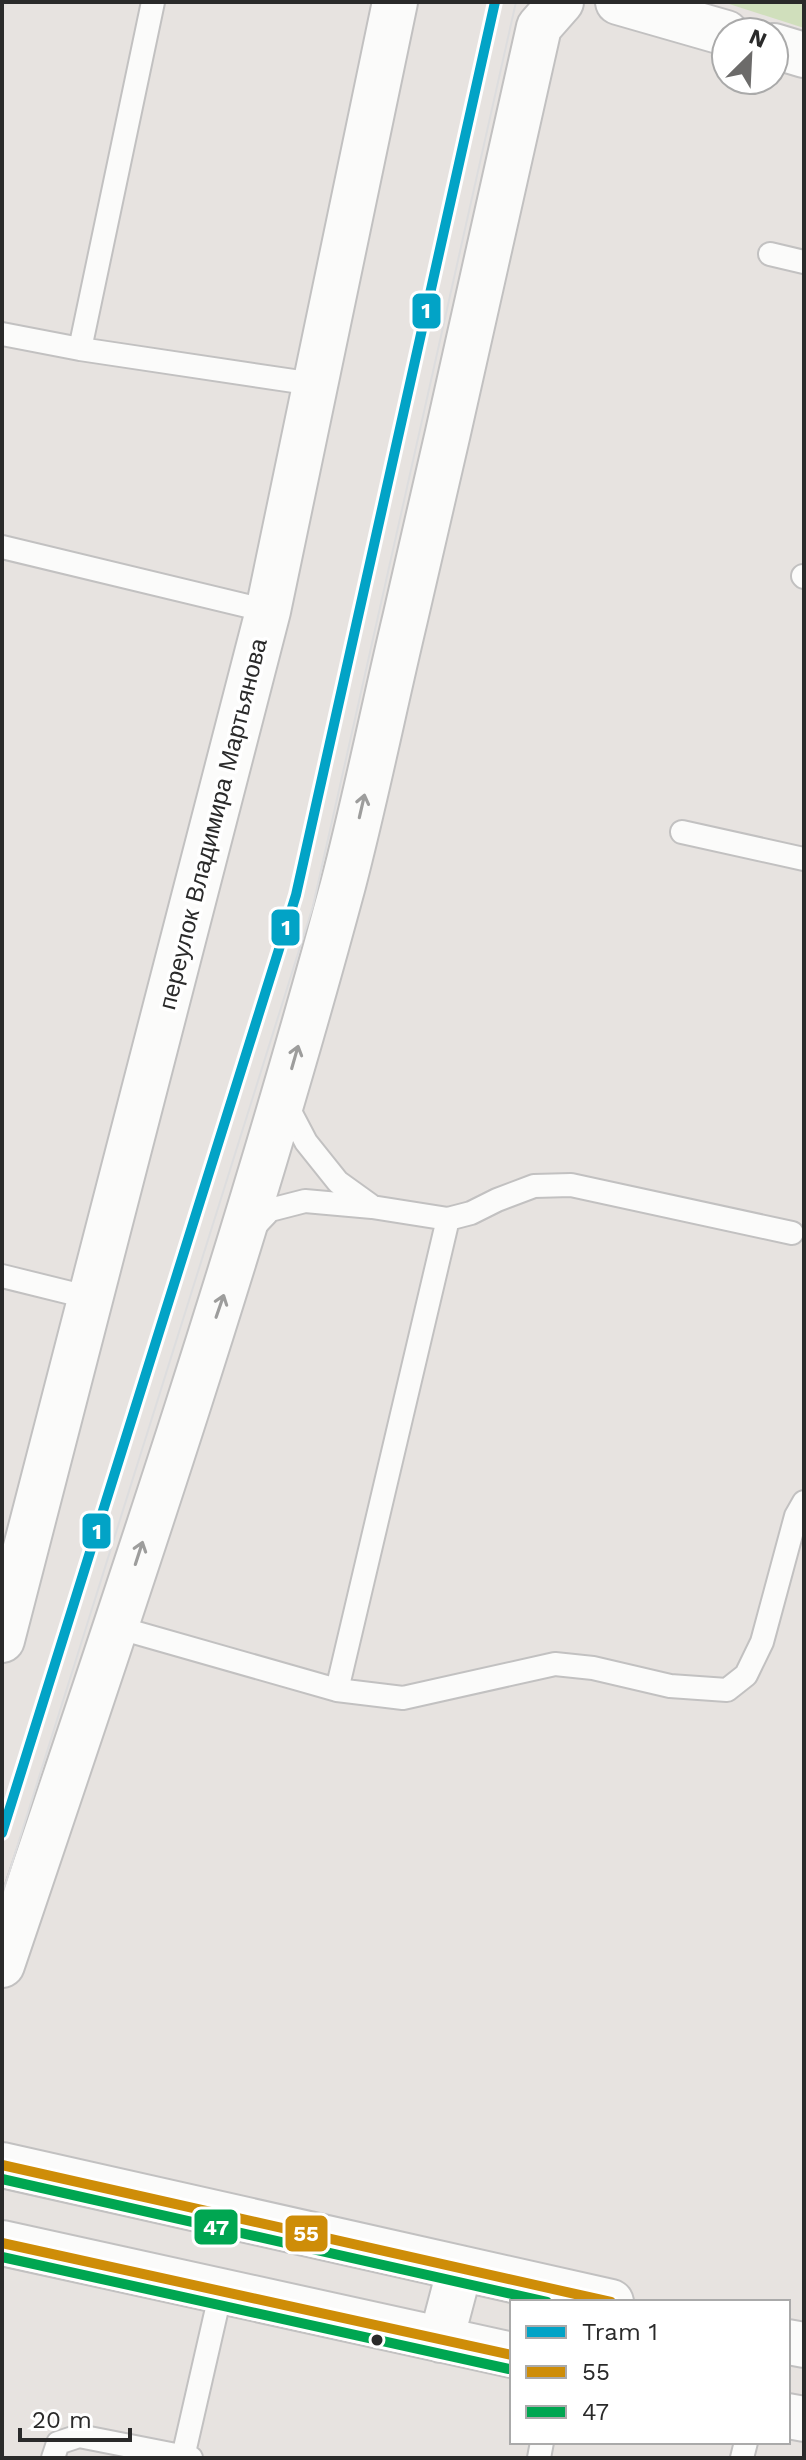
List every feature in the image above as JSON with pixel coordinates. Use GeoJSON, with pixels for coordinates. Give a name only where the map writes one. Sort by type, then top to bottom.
{"type":"FeatureCollection","features":[{"type":"Feature","properties":{"kind":"street","name":"переулок Владимира Мартьянова"},"geometry":{"type":"LineString","coordinates":[[2,1640],[268,611],[395,2]]}},
{"type":"Feature","properties":{"kind":"street"},"geometry":{"type":"LineString","coordinates":[[2,1965],[242,1240],[283,1099],[344,879],[470,342],[539,27],[561,2]]}},
{"type":"Feature","properties":{"kind":"street"},"geometry":{"type":"LineString","coordinates":[[618,2],[710,28]]}},
{"type":"Feature","properties":{"kind":"street"},"geometry":{"type":"LineString","coordinates":[[2,2165],[602,2300]]}},
{"type":"Feature","properties":{"kind":"street"},"geometry":{"type":"LineString","coordinates":[[2,2243],[510,2355]]}},
{"type":"Feature","properties":{"kind":"street"},"geometry":{"type":"LineString","coordinates":[[441,2340],[460,2268]]}},
{"type":"Feature","properties":{"kind":"lane"},"geometry":{"type":"LineString","coordinates":[[80,349],[153,2]]}},
{"type":"Feature","properties":{"kind":"lane"},"geometry":{"type":"LineString","coordinates":[[770,254],[804,262]]}},
{"type":"Feature","properties":{"kind":"lane"},"geometry":{"type":"LineString","coordinates":[[2,334],[80,349],[314,384]]}},
{"type":"Feature","properties":{"kind":"lane"},"geometry":{"type":"LineString","coordinates":[[4,554],[268,611]]}},
{"type":"Feature","properties":{"kind":"lane"},"geometry":{"type":"LineString","coordinates":[[682,832],[804,859]]}},
{"type":"Feature","properties":{"kind":"lane"},"geometry":{"type":"LineString","coordinates":[[283,1099],[306,1142],[338,1182],[372,1207]]}},
{"type":"Feature","properties":{"kind":"lane"},"geometry":{"type":"LineString","coordinates":[[242,1240],[270,1210],[305,1201],[372,1207],[448,1219],[471,1213],[534,1186],[571,1185],[792,1233]]}},
{"type":"Feature","properties":{"kind":"lane"},"geometry":{"type":"LineString","coordinates":[[337,1690],[448,1219]]}},
{"type":"Feature","properties":{"kind":"lane"},"geometry":{"type":"LineString","coordinates":[[2,1276],[91,1298]]}},
{"type":"Feature","properties":{"kind":"lane"},"geometry":{"type":"LineString","coordinates":[[116,1627],[337,1690],[403,1698],[555,1664],[593,1668],[670,1686],[727,1690],[746,1675],[762,1642],[796,1516],[804,1502]]}},
{"type":"Feature","properties":{"kind":"lane"},"geometry":{"type":"LineString","coordinates":[[53,2458],[58,2443],[79,2436],[187,2457],[221,2291]]}},
{"type":"Feature","properties":{"kind":"green space"},"geometry":{"type":"Polygon","coordinates":[[[723,2],[804,2],[804,28],[790,24],[790,16],[767,16],[723,2]]]}},
{"type":"Feature","properties":{"kind":"tram line","name":"1"},"geometry":{"type":"LineString","coordinates":[[2,1833],[296,895],[495,2]]}},
{"type":"Feature","properties":{"kind":"tram line"},"geometry":{"type":"LineString","coordinates":[[2,1895],[313,906],[516,2]]}},
{"type":"Feature","properties":{"kind":"transit line","name":"55"},"geometry":{"type":"LineString","coordinates":[[2,2165],[602,2300]]}},
{"type":"Feature","properties":{"kind":"transit line","name":"47"},"geometry":{"type":"LineString","coordinates":[[2,2179],[538,2300]]}},
{"type":"Feature","properties":{"kind":"transit line","name":"55"},"geometry":{"type":"LineString","coordinates":[[2,2243],[510,2355]]}},
{"type":"Feature","properties":{"kind":"transit line","name":"47"},"geometry":{"type":"LineString","coordinates":[[2,2257],[509,2369]]}}]}
